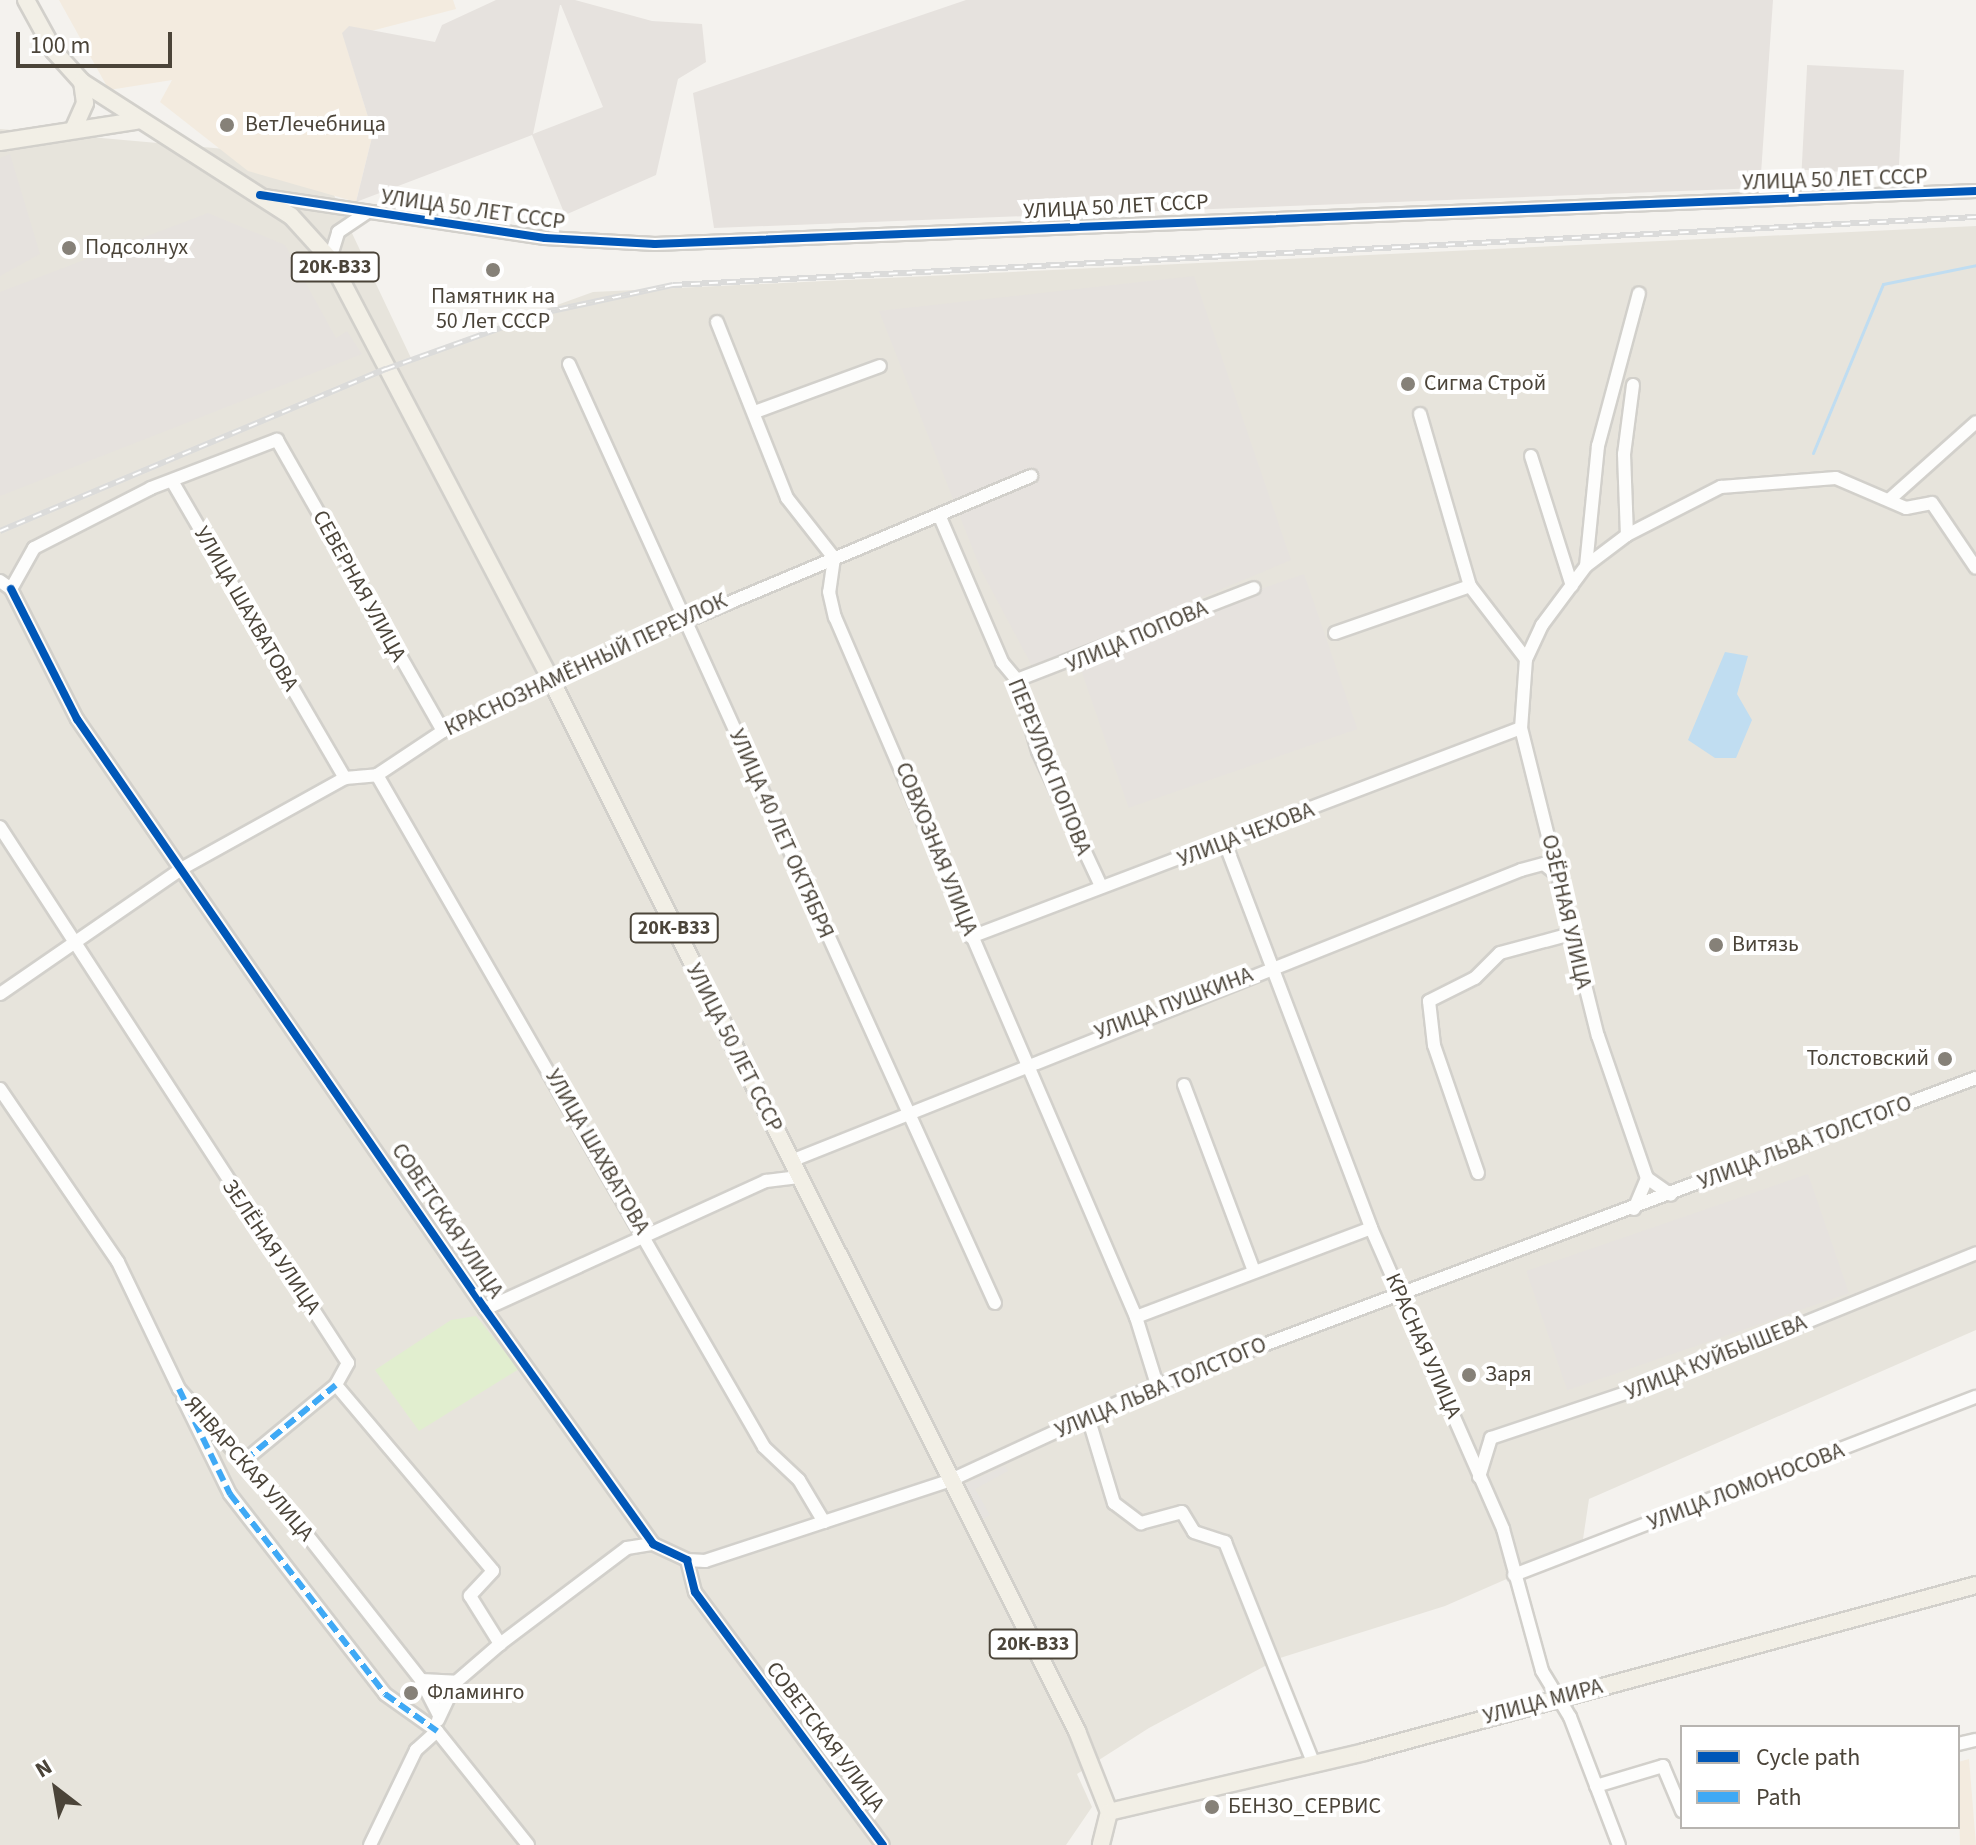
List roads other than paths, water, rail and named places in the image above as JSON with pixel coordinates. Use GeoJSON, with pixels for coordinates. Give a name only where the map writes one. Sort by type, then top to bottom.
{"type":"FeatureCollection","features":[{"type":"Feature","properties":{"kind":"main road","name":"УЛИЦА 50 ЛЕТ СССР"},"geometry":{"type":"LineString","coordinates":[[26,0],[54,51],[82,82],[136,121],[260,195],[330,259],[550,678],[951,1480],[1109,1812]]}},
{"type":"Feature","properties":{"kind":"main road"},"geometry":{"type":"LineString","coordinates":[[74,128],[85,103],[82,82]]}},
{"type":"Feature","properties":{"kind":"main road"},"geometry":{"type":"LineString","coordinates":[[0,142],[42,131],[136,121]]}},
{"type":"Feature","properties":{"kind":"main road","name":"УЛИЦА МИРА"},"geometry":{"type":"LineString","coordinates":[[1109,1812],[1314,1764],[1976,1585]]}},
{"type":"Feature","properties":{"kind":"main road"},"geometry":{"type":"LineString","coordinates":[[1101,1845],[1109,1812]]}},
{"type":"Feature","properties":{"kind":"street","name":"УЛИЦА 50 ЛЕТ СССР"},"geometry":{"type":"LineString","coordinates":[[260,195],[591,244],[655,244],[1976,191]]}},
{"type":"Feature","properties":{"kind":"street"},"geometry":{"type":"LineString","coordinates":[[330,259],[341,228],[366,213]]}},
{"type":"Feature","properties":{"kind":"street"},"geometry":{"type":"LineString","coordinates":[[1586,566],[1598,446],[1639,293]]}},
{"type":"Feature","properties":{"kind":"street"},"geometry":{"type":"LineString","coordinates":[[717,322],[787,498],[834,558]]}},
{"type":"Feature","properties":{"kind":"street","name":"УЛИЦА 40 ЛЕТ ОКТЯБРЯ"},"geometry":{"type":"LineString","coordinates":[[569,364],[995,1303]]}},
{"type":"Feature","properties":{"kind":"street"},"geometry":{"type":"LineString","coordinates":[[755,412],[880,366]]}},
{"type":"Feature","properties":{"kind":"street"},"geometry":{"type":"LineString","coordinates":[[1627,535],[1624,454],[1633,385]]}},
{"type":"Feature","properties":{"kind":"street"},"geometry":{"type":"LineString","coordinates":[[1420,414],[1470,586],[1526,659]]}},
{"type":"Feature","properties":{"kind":"street"},"geometry":{"type":"LineString","coordinates":[[1890,499],[1976,422]]}},
{"type":"Feature","properties":{"kind":"street","name":"СЕВЕРНАЯ УЛИЦА"},"geometry":{"type":"LineString","coordinates":[[172,481],[277,440],[443,731]]}},
{"type":"Feature","properties":{"kind":"street"},"geometry":{"type":"LineString","coordinates":[[1531,456],[1572,586]]}},
{"type":"Feature","properties":{"kind":"street","name":"КРАСНОЗНАМЁННЫЙ ПЕРЕУЛОК"},"geometry":{"type":"LineString","coordinates":[[0,994],[181,869],[345,778],[377,775],[443,731],[550,678],[684,618],[940,517],[1031,476]]}},
{"type":"Feature","properties":{"kind":"street"},"geometry":{"type":"LineString","coordinates":[[1586,566],[1627,535],[1684,501],[1758,478],[1836,478],[1906,508],[1932,503],[1976,568]]}},
{"type":"Feature","properties":{"kind":"street"},"geometry":{"type":"LineString","coordinates":[[5,585],[34,548],[172,481]]}},
{"type":"Feature","properties":{"kind":"street","name":"УЛИЦА ШАХВАТОВА"},"geometry":{"type":"LineString","coordinates":[[172,481],[345,778]]}},
{"type":"Feature","properties":{"kind":"street","name":"ПЕРЕУЛОК ПОПОВА"},"geometry":{"type":"LineString","coordinates":[[940,517],[1002,662],[1017,680],[1038,751],[1101,886]]}},
{"type":"Feature","properties":{"kind":"street","name":"СОВХОЗНАЯ УЛИЦА"},"geometry":{"type":"LineString","coordinates":[[834,558],[829,592],[835,617],[1023,1063],[1136,1317],[1157,1385]]}},
{"type":"Feature","properties":{"kind":"street","name":"ОЗЁРНАЯ УЛИЦА"},"geometry":{"type":"LineString","coordinates":[[1586,566],[1526,659],[1521,728],[1559,876],[1567,935],[1647,1178]]}},
{"type":"Feature","properties":{"kind":"street","name":"СОВЕТСКАЯ УЛИЦА"},"geometry":{"type":"LineString","coordinates":[[5,585],[77,719],[485,1309],[653,1544],[687,1560],[695,1592],[883,1845]]}},
{"type":"Feature","properties":{"kind":"street"},"geometry":{"type":"LineString","coordinates":[[1335,633],[1470,586]]}},
{"type":"Feature","properties":{"kind":"street","name":"УЛИЦА ПОПОВА"},"geometry":{"type":"LineString","coordinates":[[1017,680],[1254,588]]}},
{"type":"Feature","properties":{"kind":"street","name":"УЛИЦА ЧЕХОВА"},"geometry":{"type":"LineString","coordinates":[[971,937],[1521,728]]}},
{"type":"Feature","properties":{"kind":"street","name":"УЛИЦА ШАХВАТОВА"},"geometry":{"type":"LineString","coordinates":[[377,775],[647,1235],[764,1447],[799,1480],[824,1522]]}},
{"type":"Feature","properties":{"kind":"street","name":"ЗЕЛЁНАЯ УЛИЦА"},"geometry":{"type":"LineString","coordinates":[[0,827],[71,946],[348,1363],[336,1385]]}},
{"type":"Feature","properties":{"kind":"street","name":"КРАСНАЯ УЛИЦА"},"geometry":{"type":"LineString","coordinates":[[1225,843],[1371,1228],[1479,1477],[1557,1697],[1619,1845]]}},
{"type":"Feature","properties":{"kind":"street","name":"УЛИЦА ПУШКИНА"},"geometry":{"type":"LineString","coordinates":[[791,1161],[1023,1063],[1521,870],[1544,864],[1559,876]]}},
{"type":"Feature","properties":{"kind":"street"},"geometry":{"type":"LineString","coordinates":[[1478,1173],[1434,1045],[1429,1001],[1475,978],[1500,953],[1567,935]]}},
{"type":"Feature","properties":{"kind":"street","name":"УЛИЦА ЛЬВА ТОЛСТОГО"},"geometry":{"type":"LineString","coordinates":[[687,1560],[705,1561],[951,1480],[1157,1385],[1398,1293],[1634,1209],[1976,1078]]}},
{"type":"Feature","properties":{"kind":"street"},"geometry":{"type":"LineString","coordinates":[[1184,1085],[1253,1269]]}},
{"type":"Feature","properties":{"kind":"street","name":"ЯНВАРСКАЯ УЛИЦА"},"geometry":{"type":"LineString","coordinates":[[0,1089],[118,1262],[179,1389],[244,1461],[421,1680],[439,1715]]}},
{"type":"Feature","properties":{"kind":"street"},"geometry":{"type":"LineString","coordinates":[[485,1309],[766,1181],[799,1177]]}},
{"type":"Feature","properties":{"kind":"street"},"geometry":{"type":"LineString","coordinates":[[1634,1209],[1647,1178],[1671,1195]]}},
{"type":"Feature","properties":{"kind":"street"},"geometry":{"type":"LineString","coordinates":[[1136,1317],[1253,1269],[1371,1228]]}},
{"type":"Feature","properties":{"kind":"street","name":"УЛИЦА КУЙБЫШЕВА"},"geometry":{"type":"LineString","coordinates":[[1479,1477],[1491,1438],[1650,1386],[1976,1253]]}},
{"type":"Feature","properties":{"kind":"street"},"geometry":{"type":"LineString","coordinates":[[244,1461],[336,1385],[493,1571],[470,1596],[500,1644]]}},
{"type":"Feature","properties":{"kind":"street"},"geometry":{"type":"LineString","coordinates":[[179,1389],[230,1494],[385,1694],[437,1731],[528,1845]]}},
{"type":"Feature","properties":{"kind":"street","name":"УЛИЦА ЛОМОНОСОВА"},"geometry":{"type":"LineString","coordinates":[[1514,1575],[1976,1397]]}},
{"type":"Feature","properties":{"kind":"street"},"geometry":{"type":"LineString","coordinates":[[1088,1417],[1114,1503],[1141,1523],[1182,1512],[1194,1532],[1225,1542],[1314,1764]]}},
{"type":"Feature","properties":{"kind":"street"},"geometry":{"type":"LineString","coordinates":[[370,1845],[416,1750],[437,1731],[439,1715],[456,1682],[500,1644],[627,1548],[653,1544]]}},
{"type":"Feature","properties":{"kind":"street"},"geometry":{"type":"LineString","coordinates":[[421,1680],[456,1682]]}},
{"type":"Feature","properties":{"kind":"street"},"geometry":{"type":"LineString","coordinates":[[1596,1786],[1663,1766],[1680,1806]]}},
{"type":"Feature","properties":{"kind":"water"},"geometry":{"type":"Polygon","coordinates":[[[1725,652],[1748,656],[1737,694],[1752,720],[1736,758],[1715,758],[1688,740],[1725,652]]]}},
{"type":"Feature","properties":{"kind":"waterway"},"geometry":{"type":"LineString","coordinates":[[1813,453],[1883,284],[1976,265]]}},
{"type":"Feature","properties":{"kind":"railway"},"geometry":{"type":"LineString","coordinates":[[0,531],[386,369],[542,313],[673,285],[1976,217]]}},
{"type":"Feature","properties":{"kind":"place","name":"ВетЛечебница"},"geometry":{"type":"Point","coordinates":[227,125]}},
{"type":"Feature","properties":{"kind":"place","name":"Подсолнух"},"geometry":{"type":"Point","coordinates":[69,248]}},
{"type":"Feature","properties":{"kind":"place","name":"Памятник на 50 Лет СССР"},"geometry":{"type":"Point","coordinates":[493,270]}},
{"type":"Feature","properties":{"kind":"place","name":"Сигма Строй"},"geometry":{"type":"Point","coordinates":[1408,384]}},
{"type":"Feature","properties":{"kind":"place","name":"Витязь"},"geometry":{"type":"Point","coordinates":[1716,945]}},
{"type":"Feature","properties":{"kind":"place","name":"Толстовский"},"geometry":{"type":"Point","coordinates":[1945,1059]}},
{"type":"Feature","properties":{"kind":"place","name":"Заря"},"geometry":{"type":"Point","coordinates":[1469,1375]}},
{"type":"Feature","properties":{"kind":"place","name":"Фламинго"},"geometry":{"type":"Point","coordinates":[411,1693]}},
{"type":"Feature","properties":{"kind":"place","name":"БЕНЗО_СЕРВИС"},"geometry":{"type":"Point","coordinates":[1212,1807]}}]}
